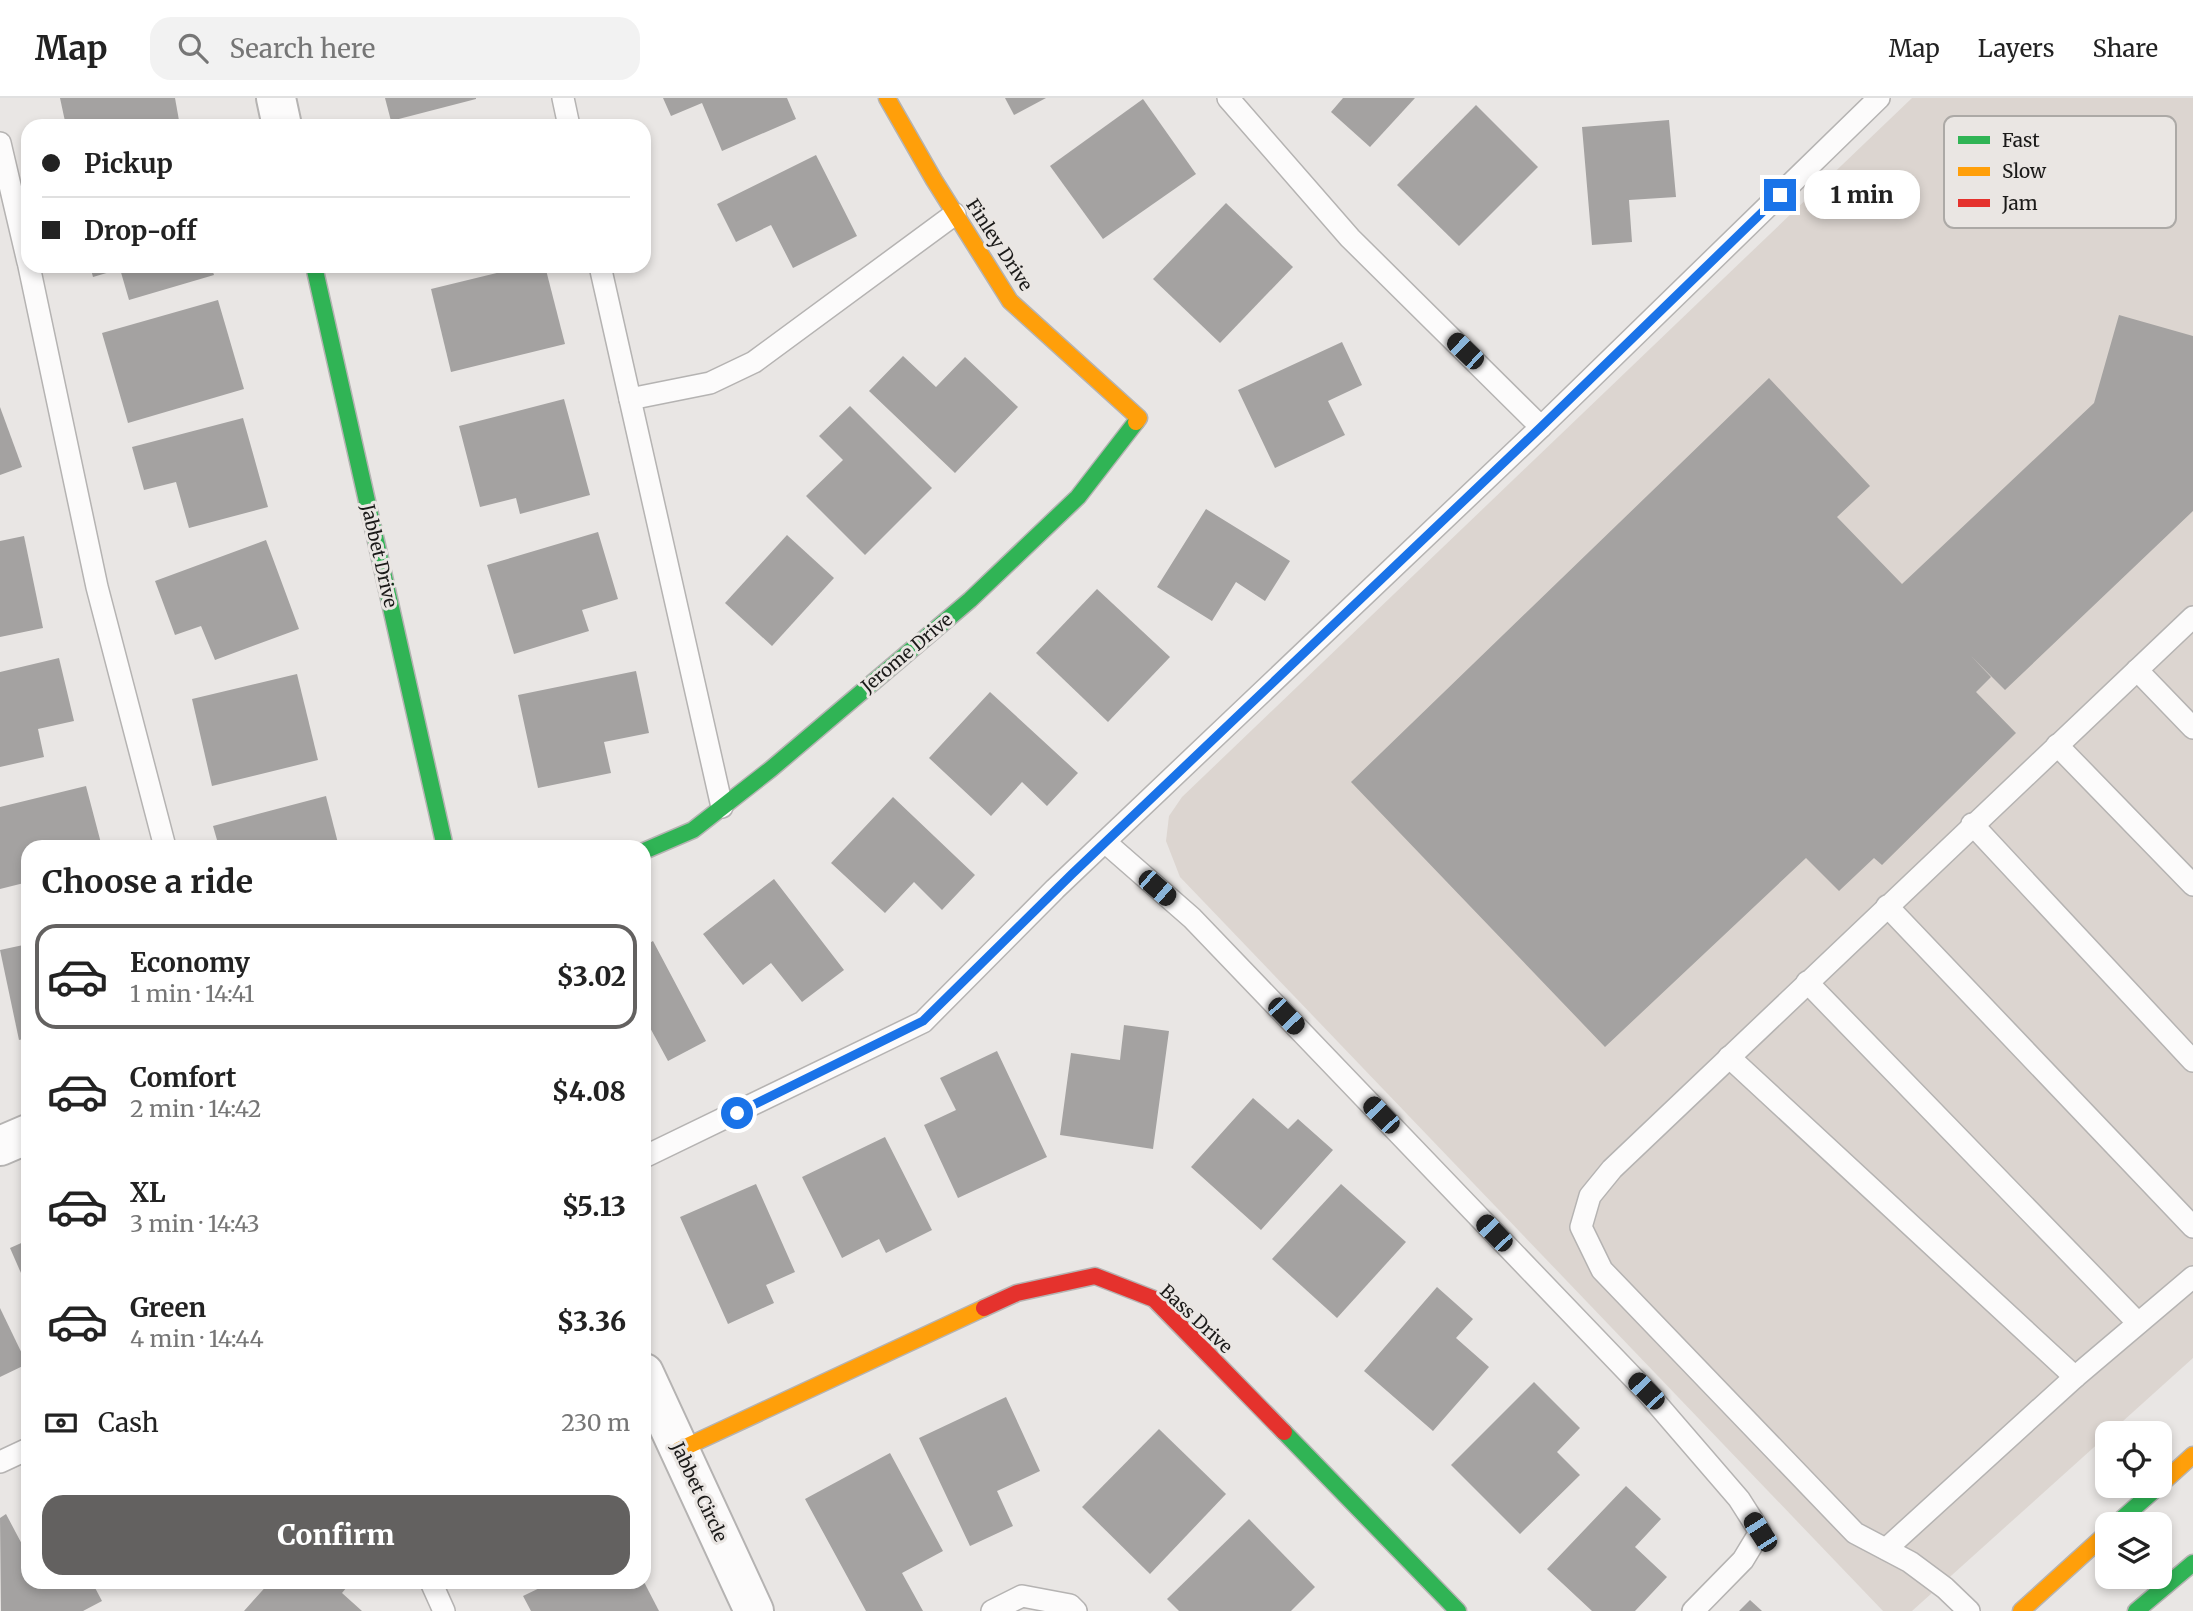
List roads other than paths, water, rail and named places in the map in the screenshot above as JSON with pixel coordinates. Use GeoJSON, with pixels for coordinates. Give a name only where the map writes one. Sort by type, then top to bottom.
{"type":"FeatureCollection","features":[{"type":"Feature","properties":{"kind":"street"},"geometry":{"type":"LineString","coordinates":[[276,98],[280,119]]}},
{"type":"Feature","properties":{"kind":"street","name":"Finley Drive"},"geometry":{"type":"LineString","coordinates":[[887,98],[1010,301],[1139,418]]}},
{"type":"Feature","properties":{"kind":"street","name":"Jabbet Drive"},"geometry":{"type":"LineString","coordinates":[[316,273],[442,840]]}},
{"type":"Feature","properties":{"kind":"street","name":"Jerome Drive"},"geometry":{"type":"LineString","coordinates":[[651,848],[692,830],[771,769],[970,600],[1078,497],[1139,418]]}},
{"type":"Feature","properties":{"kind":"street"},"geometry":{"type":"LineString","coordinates":[[0,1146],[21,1137]]}},
{"type":"Feature","properties":{"kind":"street","name":"Bass Drive"},"geometry":{"type":"LineString","coordinates":[[679,1450],[1017,1293],[1095,1276],[1154,1299],[1458,1611]]}},
{"type":"Feature","properties":{"kind":"street","name":"Jabbet Circle"},"geometry":{"type":"LineString","coordinates":[[651,1388],[754,1611]]}},
{"type":"Feature","properties":{"kind":"street"},"geometry":{"type":"LineString","coordinates":[[2172,1474],[2193,1455]]}},
{"type":"Feature","properties":{"kind":"street"},"geometry":{"type":"LineString","coordinates":[[2129,1512],[2145,1498]]}},
{"type":"Feature","properties":{"kind":"street"},"geometry":{"type":"LineString","coordinates":[[2021,1611],[2095,1544]]}},
{"type":"Feature","properties":{"kind":"street"},"geometry":{"type":"LineString","coordinates":[[2136,1611],[2193,1563]]}},
{"type":"Feature","properties":{"kind":"lane"},"geometry":{"type":"LineString","coordinates":[[563,98],[568,119]]}},
{"type":"Feature","properties":{"kind":"lane"},"geometry":{"type":"LineString","coordinates":[[1228,98],[1350,238],[1541,427]]}},
{"type":"Feature","properties":{"kind":"lane"},"geometry":{"type":"LineString","coordinates":[[651,1154],[923,1021],[1104,842],[1541,427],[1879,98]]}},
{"type":"Feature","properties":{"kind":"lane"},"geometry":{"type":"LineString","coordinates":[[0,144],[21,231]]}},
{"type":"Feature","properties":{"kind":"lane"},"geometry":{"type":"LineString","coordinates":[[630,399],[710,383],[754,362],[955,214]]}},
{"type":"Feature","properties":{"kind":"lane"},"geometry":{"type":"LineString","coordinates":[[31,273],[97,587],[163,840]]}},
{"type":"Feature","properties":{"kind":"lane"},"geometry":{"type":"LineString","coordinates":[[602,273],[722,807]]}},
{"type":"Feature","properties":{"kind":"lane"},"geometry":{"type":"LineString","coordinates":[[1969,1611],[1910,1562],[1855,1533],[1602,1270],[1581,1227],[1590,1196],[1612,1168],[2193,617]]}},
{"type":"Feature","properties":{"kind":"lane"},"geometry":{"type":"LineString","coordinates":[[2137,670],[2193,728]]}},
{"type":"Feature","properties":{"kind":"lane"},"geometry":{"type":"LineString","coordinates":[[2057,745],[2193,885]]}},
{"type":"Feature","properties":{"kind":"lane"},"geometry":{"type":"LineString","coordinates":[[1972,824],[2193,1061]]}},
{"type":"Feature","properties":{"kind":"lane"},"geometry":{"type":"LineString","coordinates":[[1104,842],[1192,918],[1646,1391],[1739,1499],[1760,1532],[1743,1560],[1693,1611]]}},
{"type":"Feature","properties":{"kind":"lane"},"geometry":{"type":"LineString","coordinates":[[1887,905],[2193,1227]]}},
{"type":"Feature","properties":{"kind":"lane"},"geometry":{"type":"LineString","coordinates":[[1807,982],[2138,1323]]}},
{"type":"Feature","properties":{"kind":"lane"},"geometry":{"type":"LineString","coordinates":[[1729,1057],[2075,1377]]}},
{"type":"Feature","properties":{"kind":"lane"},"geometry":{"type":"LineString","coordinates":[[1886,1549],[2075,1377],[2193,1277]]}},
{"type":"Feature","properties":{"kind":"lane"},"geometry":{"type":"LineString","coordinates":[[0,1462],[21,1452]]}},
{"type":"Feature","properties":{"kind":"lane"},"geometry":{"type":"LineString","coordinates":[[434,1589],[444,1611]]}},
{"type":"Feature","properties":{"kind":"lane"},"geometry":{"type":"LineString","coordinates":[[992,1611],[1022,1596],[1070,1605],[1076,1611]]}}]}
